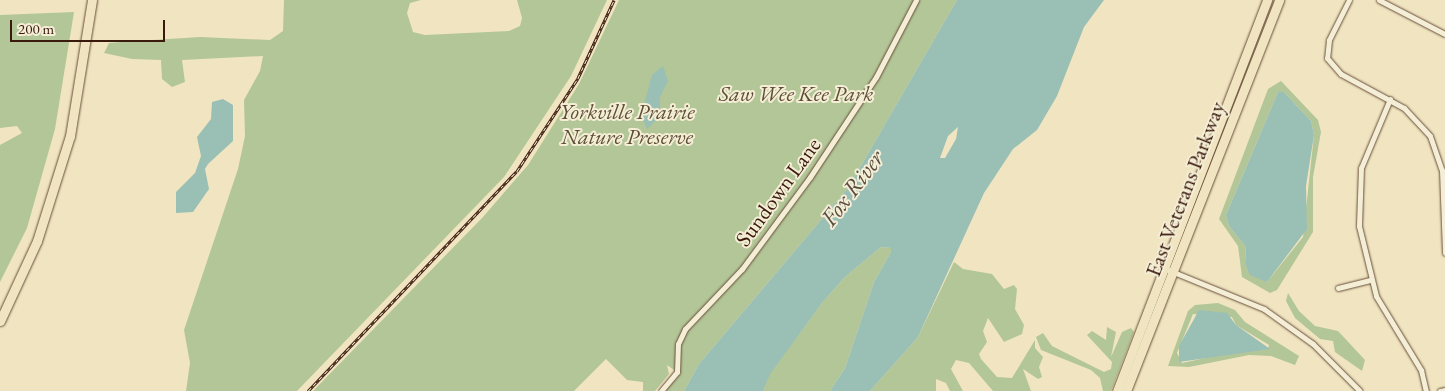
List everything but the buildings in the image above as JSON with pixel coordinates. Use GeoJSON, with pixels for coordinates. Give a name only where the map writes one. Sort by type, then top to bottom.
{"type":"FeatureCollection","features":[{"type":"Feature","properties":{"kind":"main road"},"geometry":{"type":"LineString","coordinates":[[0,321],[37,241],[56,188],[82,82],[92,0]]}},
{"type":"Feature","properties":{"kind":"main road","name":"East Veterans Parkway"},"geometry":{"type":"LineString","coordinates":[[1126,391],[1267,0]]}},
{"type":"Feature","properties":{"kind":"main road","name":"East Veterans Parkway"},"geometry":{"type":"LineString","coordinates":[[1117,391],[1170,271],[1279,0]]}},
{"type":"Feature","properties":{"kind":"street","name":"Sundown Lane"},"geometry":{"type":"LineString","coordinates":[[660,391],[677,372],[678,344],[685,329],[742,269],[805,184],[872,84],[916,0]]}},
{"type":"Feature","properties":{"kind":"street"},"geometry":{"type":"LineString","coordinates":[[1348,0],[1328,45],[1328,60],[1342,74],[1390,99],[1418,119],[1438,155],[1445,253]]}},
{"type":"Feature","properties":{"kind":"street"},"geometry":{"type":"LineString","coordinates":[[1379,0],[1445,34]]}},
{"type":"Feature","properties":{"kind":"street"},"geometry":{"type":"LineString","coordinates":[[1390,99],[1368,144],[1358,191],[1359,226],[1370,280],[1386,317],[1421,370],[1426,391]]}},
{"type":"Feature","properties":{"kind":"street"},"geometry":{"type":"LineString","coordinates":[[1438,155],[1445,152]]}},
{"type":"Feature","properties":{"kind":"street"},"geometry":{"type":"LineString","coordinates":[[1170,271],[1264,309],[1314,344],[1360,391]]}},
{"type":"Feature","properties":{"kind":"street"},"geometry":{"type":"LineString","coordinates":[[1338,288],[1370,280]]}},
{"type":"Feature","properties":{"kind":"street"},"geometry":{"type":"LineString","coordinates":[[1440,391],[1445,390]]}},
{"type":"Feature","properties":{"kind":"green space"},"geometry":{"type":"Polygon","coordinates":[[[284,0],[421,0],[410,3],[407,13],[413,32],[425,35],[509,31],[520,26],[522,18],[517,0],[607,0],[571,76],[504,177],[297,391],[186,391],[190,363],[184,330],[238,169],[245,136],[244,100],[260,71],[263,56],[182,60],[185,82],[172,87],[162,79],[161,60],[132,59],[104,53],[109,43],[121,42],[200,37],[270,40],[283,31],[284,0]]]}},
{"type":"Feature","properties":{"kind":"green space"},"geometry":{"type":"Polygon","coordinates":[[[619,0],[957,0],[848,188],[699,364],[684,391],[665,391],[680,374],[667,365],[669,374],[655,391],[643,391],[643,382],[627,380],[606,359],[574,391],[313,391],[483,217],[528,165],[579,84],[619,0]]]}},
{"type":"Feature","properties":{"kind":"green space"},"geometry":{"type":"Polygon","coordinates":[[[74,12],[55,129],[27,228],[0,282],[0,145],[22,133],[17,126],[0,128],[0,15],[74,12]]]}},
{"type":"Feature","properties":{"kind":"green space"},"geometry":{"type":"Polygon","coordinates":[[[1281,81],[1318,120],[1321,132],[1313,177],[1313,232],[1277,290],[1270,293],[1242,277],[1238,246],[1219,219],[1268,89],[1281,81]],[[1278,92],[1226,215],[1229,226],[1246,247],[1245,263],[1267,282],[1303,237],[1314,135],[1311,121],[1284,92],[1278,92]]]}},
{"type":"Feature","properties":{"kind":"green space"},"geometry":{"type":"Polygon","coordinates":[[[881,247],[891,248],[891,252],[874,282],[845,368],[830,391],[763,391],[769,374],[822,303],[845,277],[881,247]]]}},
{"type":"Feature","properties":{"kind":"green space"},"geometry":{"type":"Polygon","coordinates":[[[954,262],[963,269],[992,274],[1004,289],[1014,285],[1017,289],[1015,309],[1024,325],[1022,334],[1004,342],[988,318],[983,331],[987,342],[979,354],[981,359],[997,377],[1012,378],[1035,340],[1035,348],[1043,357],[1039,367],[1042,377],[1038,379],[1023,369],[1031,391],[993,391],[969,363],[956,360],[951,369],[963,391],[950,391],[946,383],[936,379],[936,391],[870,391],[918,337],[954,262]]]}},
{"type":"Feature","properties":{"kind":"green space"},"geometry":{"type":"Polygon","coordinates":[[[1288,293],[1299,311],[1315,326],[1338,331],[1365,360],[1362,371],[1335,352],[1333,341],[1320,339],[1295,318],[1286,301],[1288,293]]]}},
{"type":"Feature","properties":{"kind":"green space"},"geometry":{"type":"Polygon","coordinates":[[[1218,303],[1235,310],[1245,322],[1299,356],[1295,365],[1271,356],[1249,355],[1189,367],[1168,366],[1188,311],[1195,305],[1218,303]],[[1193,314],[1177,353],[1182,363],[1238,351],[1268,349],[1269,345],[1236,325],[1232,317],[1193,314]]]}},
{"type":"Feature","properties":{"kind":"green space"},"geometry":{"type":"Polygon","coordinates":[[[1107,327],[1116,332],[1111,357],[1122,332],[1131,328],[1134,332],[1111,391],[1103,391],[1100,378],[1091,370],[1041,350],[1036,337],[1043,333],[1052,346],[1104,372],[1111,369],[1112,362],[1087,335],[1092,331],[1106,340],[1107,327]]]}},
{"type":"Feature","properties":{"kind":"water","name":"Fox River"},"geometry":{"type":"Polygon","coordinates":[[[957,0],[1104,0],[1084,27],[1057,96],[1037,130],[1013,149],[984,193],[918,337],[870,391],[830,391],[845,368],[874,282],[891,252],[891,248],[881,247],[845,277],[822,303],[770,374],[763,391],[684,391],[699,364],[848,188],[957,0]],[[958,127],[948,136],[940,158],[945,158],[956,139],[958,127]]]}},
{"type":"Feature","properties":{"kind":"water"},"geometry":{"type":"Polygon","coordinates":[[[663,66],[668,81],[660,97],[660,116],[647,129],[641,115],[652,75],[663,66]]]}},
{"type":"Feature","properties":{"kind":"water"},"geometry":{"type":"Polygon","coordinates":[[[1278,92],[1284,92],[1311,121],[1314,135],[1306,186],[1307,229],[1267,282],[1250,275],[1245,263],[1246,247],[1229,226],[1226,215],[1278,92]]]}},
{"type":"Feature","properties":{"kind":"water"},"geometry":{"type":"Polygon","coordinates":[[[223,99],[233,105],[233,141],[205,169],[209,189],[193,212],[176,213],[176,192],[195,173],[201,156],[197,137],[211,119],[212,102],[223,99]]]}},
{"type":"Feature","properties":{"kind":"water"},"geometry":{"type":"Polygon","coordinates":[[[1199,310],[1227,313],[1236,325],[1270,349],[1179,362],[1179,346],[1199,310]]]}},
{"type":"Feature","properties":{"kind":"railway"},"geometry":{"type":"LineString","coordinates":[[308,391],[517,171],[578,78],[614,0]]}},
{"type":"Feature","properties":{"kind":"park label","name":"Saw Wee Kee Park"},"geometry":{"type":"Point","coordinates":[796,94]}},
{"type":"Feature","properties":{"kind":"park label","name":"Yorkville Prairie Nature Preserve"},"geometry":{"type":"Point","coordinates":[627,124]}}]}
